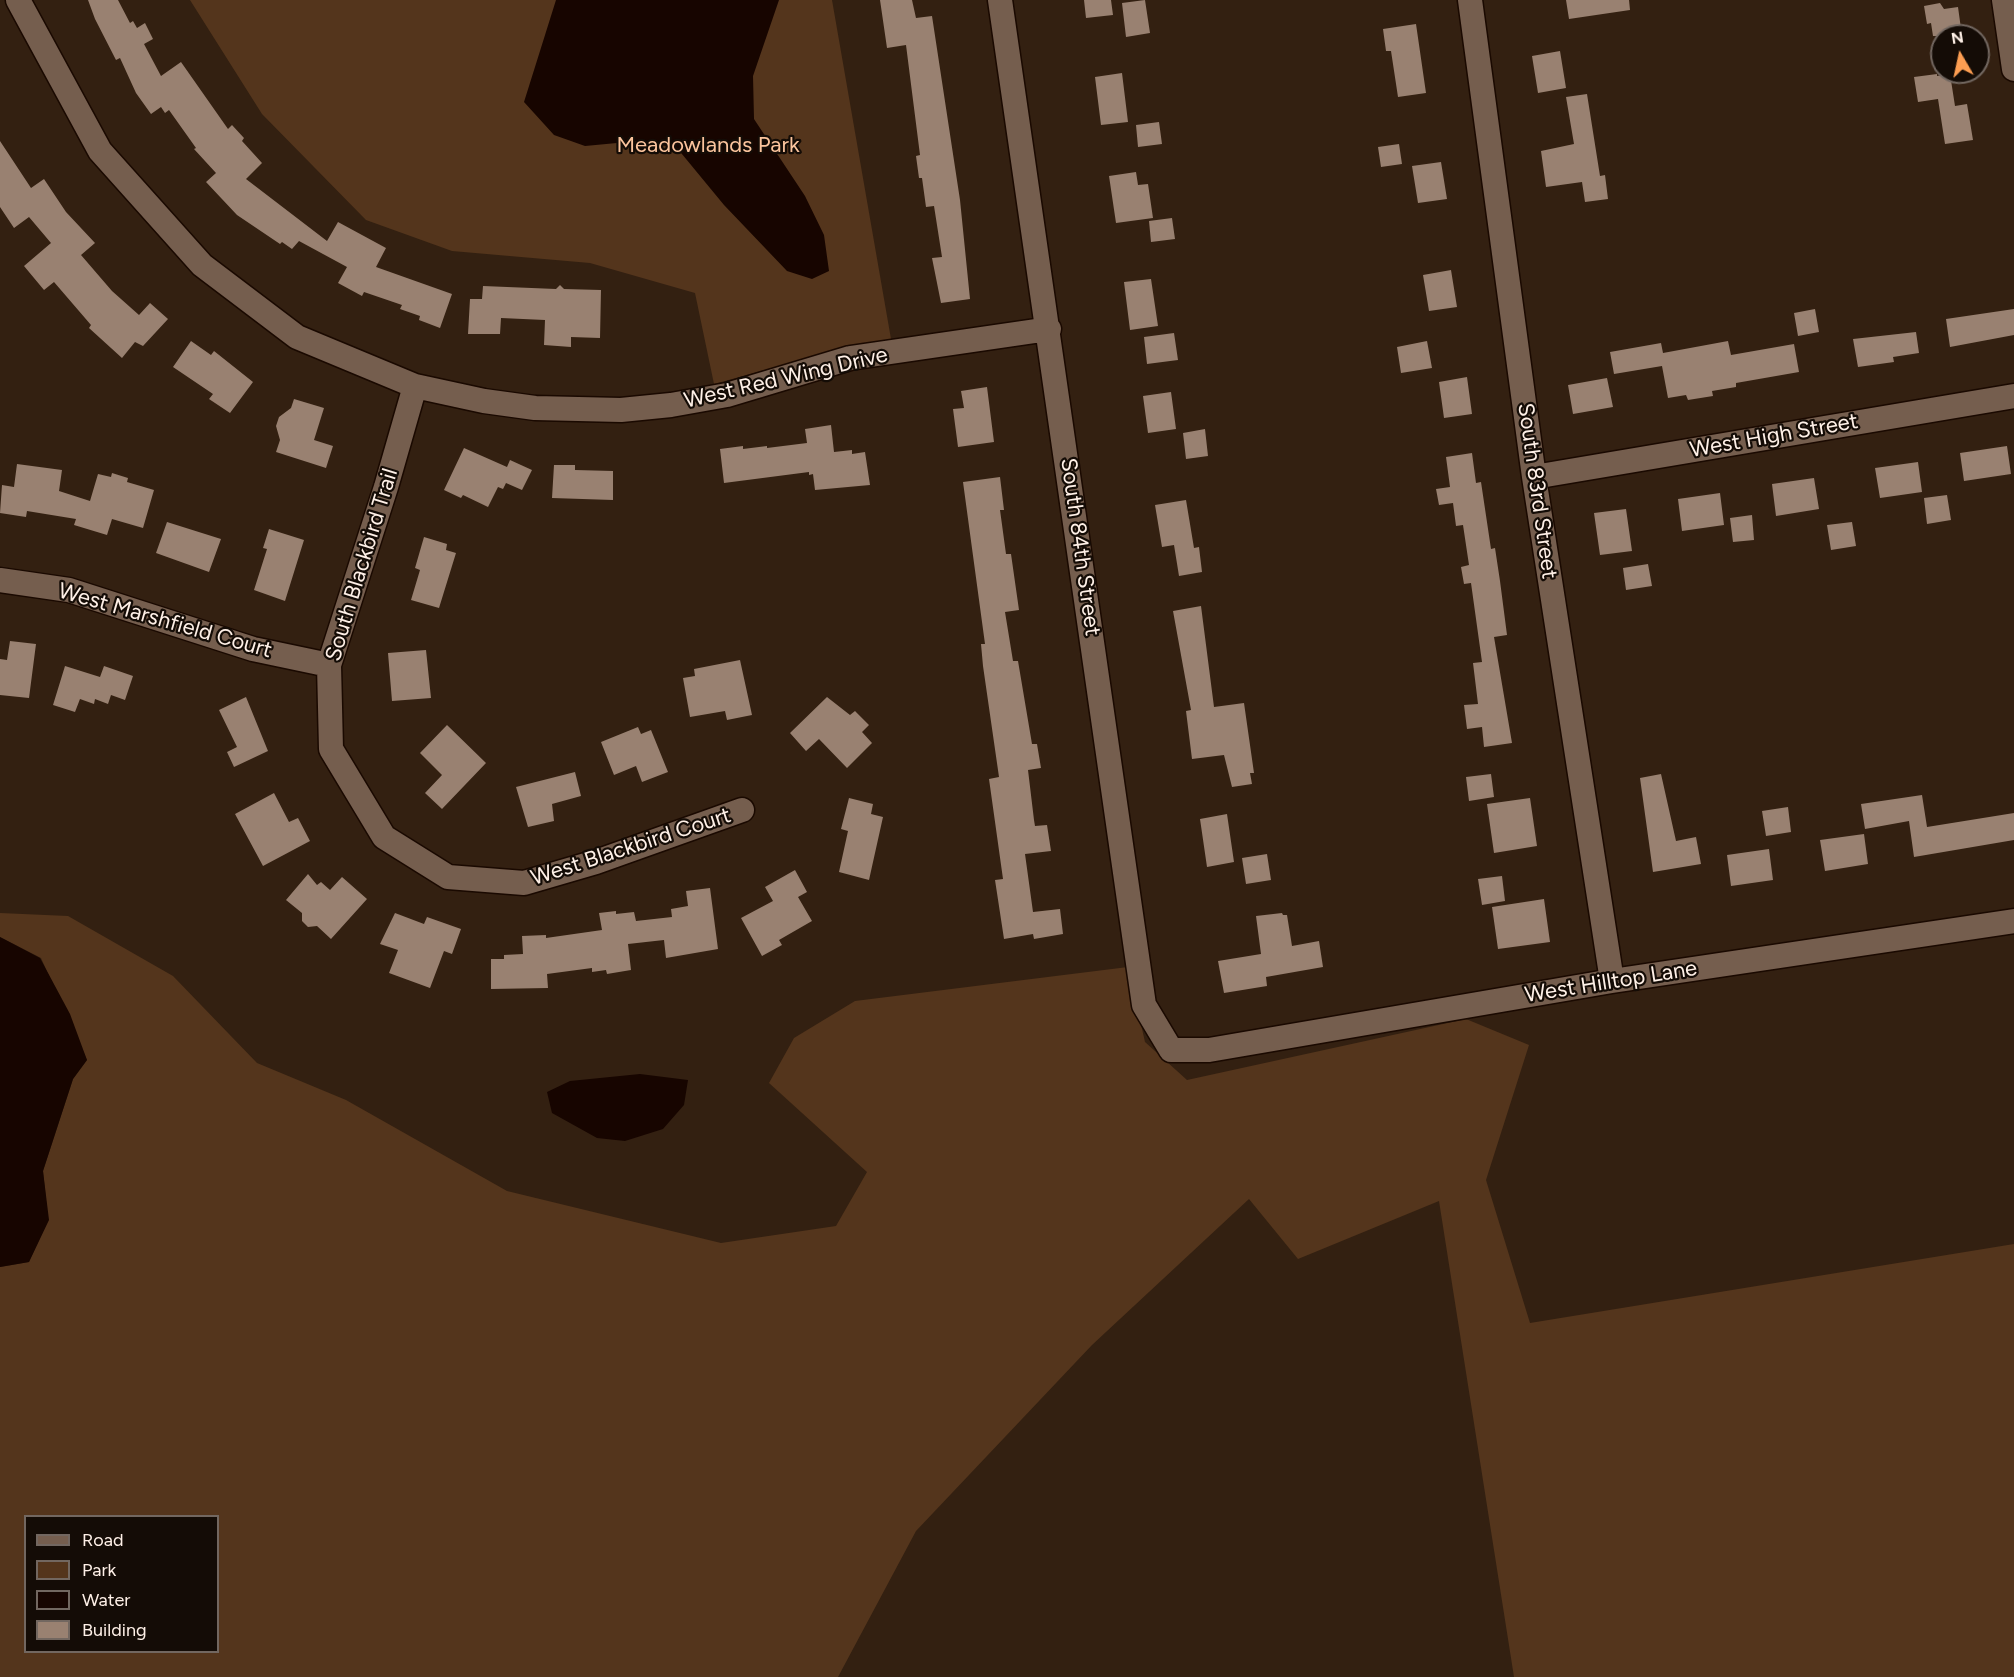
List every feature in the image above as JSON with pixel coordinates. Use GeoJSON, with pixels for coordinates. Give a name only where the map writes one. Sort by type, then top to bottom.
{"type":"FeatureCollection","features":[{"type":"Feature","properties":{"kind":"street","name":"West Red Wing Drive"},"geometry":{"type":"LineString","coordinates":[[18,0],[100,151],[202,265],[297,338],[415,386],[484,401],[535,408],[621,410],[727,395],[850,358],[1049,328]]}},
{"type":"Feature","properties":{"kind":"street","name":"South 84th Street"},"geometry":{"type":"LineString","coordinates":[[1000,0],[1049,328],[1144,1005],[1171,1050],[1209,1050]]}},
{"type":"Feature","properties":{"kind":"street","name":"South 83rd Street"},"geometry":{"type":"LineString","coordinates":[[1470,0],[1534,477],[1612,981]]}},
{"type":"Feature","properties":{"kind":"street"},"geometry":{"type":"LineString","coordinates":[[2004,0],[2014,69]]}},
{"type":"Feature","properties":{"kind":"street","name":"South Blackbird Trail"},"geometry":{"type":"LineString","coordinates":[[415,386],[329,665],[332,749],[384,837],[448,877]]}},
{"type":"Feature","properties":{"kind":"street","name":"West High Street"},"geometry":{"type":"LineString","coordinates":[[1534,477],[2014,396]]}},
{"type":"Feature","properties":{"kind":"street","name":"West Marshfield Court"},"geometry":{"type":"LineString","coordinates":[[0,580],[69,590],[253,649],[329,665]]}},
{"type":"Feature","properties":{"kind":"street","name":"West Blackbird Court"},"geometry":{"type":"LineString","coordinates":[[448,877],[524,883],[596,862],[742,810]]}},
{"type":"Feature","properties":{"kind":"street","name":"West Hilltop Lane"},"geometry":{"type":"LineString","coordinates":[[1209,1050],[1612,981],[2014,921]]}},
{"type":"Feature","properties":{"kind":"green space","name":"Meadowlands Park"},"geometry":{"type":"Polygon","coordinates":[[[190,0],[832,0],[891,339],[838,350],[714,384],[695,293],[590,263],[452,251],[366,220],[262,114],[190,0]]]}},
{"type":"Feature","properties":{"kind":"green space"},"geometry":{"type":"Polygon","coordinates":[[[0,913],[68,916],[173,976],[257,1063],[346,1100],[507,1191],[721,1243],[836,1226],[867,1172],[769,1083],[794,1038],[855,1001],[1128,967],[1145,1042],[1187,1080],[1466,1019],[1529,1045],[1486,1180],[1530,1323],[2014,1244],[2014,1677],[1514,1677],[1439,1201],[1298,1259],[1249,1199],[1092,1345],[916,1531],[838,1677],[0,1677],[0,1267],[29,1262],[48,1220],[43,1171],[73,1079],[87,1060],[41,958],[0,937],[0,913]]]}},
{"type":"Feature","properties":{"kind":"water"},"geometry":{"type":"Polygon","coordinates":[[[556,0],[779,0],[753,76],[754,119],[805,196],[824,235],[829,271],[812,279],[787,271],[724,205],[677,148],[638,141],[585,146],[554,135],[524,102],[556,0]]]}},
{"type":"Feature","properties":{"kind":"water"},"geometry":{"type":"Polygon","coordinates":[[[0,937],[40,958],[70,1014],[87,1060],[73,1079],[43,1171],[49,1220],[29,1262],[0,1267],[0,937]]]}},
{"type":"Feature","properties":{"kind":"water"},"geometry":{"type":"Polygon","coordinates":[[[640,1074],[688,1080],[684,1105],[663,1129],[625,1141],[597,1138],[552,1113],[547,1092],[570,1081],[640,1074]]]}},
{"type":"Feature","properties":{"kind":"building"},"geometry":{"type":"Polygon","coordinates":[[[88,0],[118,0],[130,23],[133,21],[137,28],[145,23],[153,39],[144,44],[161,76],[181,62],[228,129],[232,125],[244,138],[242,141],[262,163],[246,179],[327,241],[338,222],[386,248],[376,267],[452,294],[440,328],[419,320],[420,316],[400,309],[402,305],[364,292],[362,296],[338,283],[347,267],[299,241],[292,249],[282,242],[280,244],[237,215],[206,182],[216,173],[194,149],[196,148],[169,110],[165,113],[161,107],[151,114],[136,93],[120,58],[116,60],[88,0]]]}},
{"type":"Feature","properties":{"kind":"building"},"geometry":{"type":"Polygon","coordinates":[[[880,0],[912,0],[916,18],[932,16],[960,200],[970,299],[941,303],[932,258],[942,257],[934,206],[926,207],[922,178],[919,178],[916,156],[920,155],[906,45],[887,48],[880,0]]]}},
{"type":"Feature","properties":{"kind":"building"},"geometry":{"type":"Polygon","coordinates":[[[1084,0],[1111,0],[1113,15],[1086,18],[1084,0]]]}},
{"type":"Feature","properties":{"kind":"building"},"geometry":{"type":"Polygon","coordinates":[[[1145,0],[1150,33],[1126,37],[1122,3],[1145,0]]]}},
{"type":"Feature","properties":{"kind":"building"},"geometry":{"type":"Polygon","coordinates":[[[1566,0],[1629,0],[1630,10],[1569,19],[1566,0]]]}},
{"type":"Feature","properties":{"kind":"building"},"geometry":{"type":"Polygon","coordinates":[[[1940,3],[1944,9],[1958,7],[1960,24],[1927,24],[1924,6],[1940,3]]]}},
{"type":"Feature","properties":{"kind":"building"},"geometry":{"type":"Polygon","coordinates":[[[1416,24],[1426,93],[1398,97],[1391,51],[1386,51],[1383,29],[1416,24]]]}},
{"type":"Feature","properties":{"kind":"building"},"geometry":{"type":"Polygon","coordinates":[[[1560,51],[1566,88],[1538,93],[1532,56],[1560,51]]]}},
{"type":"Feature","properties":{"kind":"building"},"geometry":{"type":"Polygon","coordinates":[[[1122,73],[1128,122],[1101,125],[1095,77],[1122,73]]]}},
{"type":"Feature","properties":{"kind":"building"},"geometry":{"type":"Polygon","coordinates":[[[1930,75],[1930,84],[1952,84],[1955,106],[1967,104],[1973,140],[1945,144],[1938,99],[1918,102],[1914,77],[1930,75]]]}},
{"type":"Feature","properties":{"kind":"building"},"geometry":{"type":"Polygon","coordinates":[[[1587,94],[1600,176],[1605,175],[1608,199],[1585,202],[1582,182],[1546,187],[1541,151],[1574,144],[1566,97],[1587,94]]]}},
{"type":"Feature","properties":{"kind":"building"},"geometry":{"type":"Polygon","coordinates":[[[1159,122],[1162,144],[1138,147],[1136,125],[1159,122]]]}},
{"type":"Feature","properties":{"kind":"building"},"geometry":{"type":"Polygon","coordinates":[[[0,141],[31,188],[44,179],[66,212],[95,243],[81,255],[112,291],[139,315],[150,303],[168,319],[143,346],[135,342],[122,358],[89,328],[91,325],[54,282],[44,290],[24,266],[51,243],[29,217],[14,228],[0,207],[0,141]]]}},
{"type":"Feature","properties":{"kind":"building"},"geometry":{"type":"Polygon","coordinates":[[[1399,144],[1402,164],[1381,167],[1378,147],[1399,144]]]}},
{"type":"Feature","properties":{"kind":"building"},"geometry":{"type":"Polygon","coordinates":[[[1441,162],[1447,199],[1418,203],[1412,166],[1441,162]]]}},
{"type":"Feature","properties":{"kind":"building"},"geometry":{"type":"Polygon","coordinates":[[[1136,172],[1138,185],[1148,184],[1153,218],[1116,223],[1109,176],[1136,172]]]}},
{"type":"Feature","properties":{"kind":"building"},"geometry":{"type":"Polygon","coordinates":[[[1172,218],[1175,239],[1151,242],[1149,221],[1172,218]]]}},
{"type":"Feature","properties":{"kind":"building"},"geometry":{"type":"Polygon","coordinates":[[[1451,270],[1457,307],[1429,311],[1423,275],[1451,270]]]}},
{"type":"Feature","properties":{"kind":"building"},"geometry":{"type":"Polygon","coordinates":[[[1151,279],[1158,326],[1130,330],[1124,282],[1151,279]]]}},
{"type":"Feature","properties":{"kind":"building"},"geometry":{"type":"Polygon","coordinates":[[[560,285],[564,289],[601,290],[600,338],[571,337],[571,347],[544,345],[545,320],[501,318],[500,334],[468,334],[470,299],[482,299],[483,286],[556,289],[560,285]]]}},
{"type":"Feature","properties":{"kind":"building"},"geometry":{"type":"Polygon","coordinates":[[[1815,309],[1819,332],[1798,336],[1794,313],[1815,309]]]}},
{"type":"Feature","properties":{"kind":"building"},"geometry":{"type":"Polygon","coordinates":[[[2014,309],[2014,335],[1950,347],[1946,319],[2014,309]]]}},
{"type":"Feature","properties":{"kind":"building"},"geometry":{"type":"Polygon","coordinates":[[[1916,332],[1919,353],[1893,357],[1894,362],[1858,367],[1853,339],[1916,332]]]}},
{"type":"Feature","properties":{"kind":"building"},"geometry":{"type":"Polygon","coordinates":[[[1174,333],[1178,360],[1147,364],[1144,337],[1174,333]]]}},
{"type":"Feature","properties":{"kind":"building"},"geometry":{"type":"Polygon","coordinates":[[[191,341],[211,355],[214,351],[253,382],[230,413],[209,399],[213,394],[173,367],[191,341]]]}},
{"type":"Feature","properties":{"kind":"building"},"geometry":{"type":"Polygon","coordinates":[[[1427,341],[1432,368],[1401,373],[1397,347],[1427,341]]]}},
{"type":"Feature","properties":{"kind":"building"},"geometry":{"type":"Polygon","coordinates":[[[1728,341],[1731,355],[1794,344],[1799,372],[1736,383],[1736,387],[1712,391],[1713,396],[1688,400],[1686,395],[1668,398],[1662,366],[1614,374],[1610,352],[1661,343],[1663,353],[1728,341]]]}},
{"type":"Feature","properties":{"kind":"building"},"geometry":{"type":"Polygon","coordinates":[[[1467,377],[1472,414],[1444,418],[1439,382],[1467,377]]]}},
{"type":"Feature","properties":{"kind":"building"},"geometry":{"type":"Polygon","coordinates":[[[1607,378],[1613,407],[1573,414],[1568,385],[1607,378]]]}},
{"type":"Feature","properties":{"kind":"building"},"geometry":{"type":"Polygon","coordinates":[[[987,387],[994,442],[958,447],[953,409],[964,408],[961,391],[987,387]]]}},
{"type":"Feature","properties":{"kind":"building"},"geometry":{"type":"Polygon","coordinates":[[[1171,392],[1176,429],[1148,433],[1143,396],[1171,392]]]}},
{"type":"Feature","properties":{"kind":"building"},"geometry":{"type":"Polygon","coordinates":[[[294,399],[324,408],[314,440],[333,446],[326,468],[276,452],[280,440],[276,426],[279,417],[291,408],[294,399]]]}},
{"type":"Feature","properties":{"kind":"building"},"geometry":{"type":"Polygon","coordinates":[[[831,425],[834,452],[852,450],[852,454],[865,452],[870,485],[815,490],[813,474],[809,475],[809,472],[724,483],[720,449],[743,446],[743,449],[767,446],[767,448],[807,443],[805,429],[831,425]]]}},
{"type":"Feature","properties":{"kind":"building"},"geometry":{"type":"Polygon","coordinates":[[[1205,429],[1208,456],[1186,459],[1183,433],[1205,429]]]}},
{"type":"Feature","properties":{"kind":"building"},"geometry":{"type":"Polygon","coordinates":[[[2007,446],[2011,474],[1964,481],[1960,453],[2007,446]]]}},
{"type":"Feature","properties":{"kind":"building"},"geometry":{"type":"Polygon","coordinates":[[[464,448],[507,467],[510,460],[532,470],[522,490],[506,483],[503,489],[498,487],[488,507],[463,495],[461,498],[444,490],[464,448]]]}},
{"type":"Feature","properties":{"kind":"building"},"geometry":{"type":"Polygon","coordinates":[[[1472,453],[1476,483],[1481,482],[1491,549],[1495,548],[1500,581],[1507,635],[1494,637],[1512,743],[1484,747],[1482,727],[1467,729],[1464,705],[1478,704],[1473,663],[1482,662],[1471,583],[1464,584],[1461,567],[1469,565],[1463,525],[1456,526],[1453,503],[1439,505],[1436,489],[1450,487],[1446,457],[1472,453]]]}},
{"type":"Feature","properties":{"kind":"building"},"geometry":{"type":"Polygon","coordinates":[[[1918,462],[1922,492],[1880,498],[1875,468],[1918,462]]]}},
{"type":"Feature","properties":{"kind":"building"},"geometry":{"type":"Polygon","coordinates":[[[17,464],[62,470],[59,491],[90,501],[98,474],[111,477],[112,473],[128,478],[127,482],[154,490],[143,528],[112,519],[107,535],[74,525],[76,519],[27,511],[26,517],[0,513],[2,485],[14,487],[17,464]]]}},
{"type":"Feature","properties":{"kind":"building"},"geometry":{"type":"Polygon","coordinates":[[[554,465],[575,465],[575,470],[613,471],[613,500],[552,498],[554,465]]]}},
{"type":"Feature","properties":{"kind":"building"},"geometry":{"type":"Polygon","coordinates":[[[1000,477],[1004,510],[1000,510],[1006,554],[1011,554],[1019,610],[1005,612],[1013,661],[1018,661],[1032,744],[1037,744],[1041,768],[1028,770],[1035,826],[1047,825],[1051,851],[1025,854],[1033,912],[1060,909],[1063,934],[1034,939],[1033,934],[1004,939],[995,880],[1003,879],[989,779],[999,777],[983,666],[981,644],[985,644],[963,482],[1000,477]]]}},
{"type":"Feature","properties":{"kind":"building"},"geometry":{"type":"Polygon","coordinates":[[[1814,478],[1819,509],[1776,516],[1772,484],[1814,478]]]}},
{"type":"Feature","properties":{"kind":"building"},"geometry":{"type":"Polygon","coordinates":[[[1720,493],[1724,525],[1682,531],[1678,499],[1720,493]]]}},
{"type":"Feature","properties":{"kind":"building"},"geometry":{"type":"Polygon","coordinates":[[[1947,495],[1951,520],[1927,524],[1924,498],[1947,495]]]}},
{"type":"Feature","properties":{"kind":"building"},"geometry":{"type":"Polygon","coordinates":[[[1186,500],[1194,548],[1199,547],[1202,572],[1179,576],[1174,545],[1162,547],[1155,505],[1186,500]]]}},
{"type":"Feature","properties":{"kind":"building"},"geometry":{"type":"Polygon","coordinates":[[[1626,509],[1632,551],[1600,555],[1594,513],[1626,509]]]}},
{"type":"Feature","properties":{"kind":"building"},"geometry":{"type":"Polygon","coordinates":[[[1752,515],[1754,540],[1733,542],[1730,518],[1752,515]]]}},
{"type":"Feature","properties":{"kind":"building"},"geometry":{"type":"Polygon","coordinates":[[[167,522],[221,539],[209,572],[156,553],[167,522]]]}},
{"type":"Feature","properties":{"kind":"building"},"geometry":{"type":"Polygon","coordinates":[[[1852,522],[1856,546],[1831,550],[1827,525],[1852,522]]]}},
{"type":"Feature","properties":{"kind":"building"},"geometry":{"type":"Polygon","coordinates":[[[269,529],[304,540],[285,601],[254,590],[267,549],[263,548],[269,529]]]}},
{"type":"Feature","properties":{"kind":"building"},"geometry":{"type":"Polygon","coordinates":[[[424,537],[447,544],[446,550],[456,553],[439,608],[411,600],[420,570],[415,568],[424,537]]]}},
{"type":"Feature","properties":{"kind":"building"},"geometry":{"type":"Polygon","coordinates":[[[1648,564],[1652,586],[1626,590],[1623,568],[1648,564]]]}},
{"type":"Feature","properties":{"kind":"building"},"geometry":{"type":"Polygon","coordinates":[[[1201,606],[1214,707],[1244,703],[1254,773],[1250,773],[1252,784],[1232,787],[1224,755],[1192,759],[1186,711],[1191,710],[1173,611],[1201,606]]]}},
{"type":"Feature","properties":{"kind":"building"},"geometry":{"type":"Polygon","coordinates":[[[10,641],[36,644],[29,698],[0,695],[0,659],[7,660],[10,641]]]}},
{"type":"Feature","properties":{"kind":"building"},"geometry":{"type":"Polygon","coordinates":[[[426,650],[431,698],[392,701],[388,653],[426,650]]]}},
{"type":"Feature","properties":{"kind":"building"},"geometry":{"type":"Polygon","coordinates":[[[740,660],[752,715],[727,720],[725,711],[690,717],[683,678],[695,676],[694,669],[740,660]]]}},
{"type":"Feature","properties":{"kind":"building"},"geometry":{"type":"Polygon","coordinates":[[[65,666],[100,677],[104,666],[133,676],[125,700],[111,695],[108,704],[95,699],[94,704],[80,699],[75,712],[53,705],[65,666]]]}},
{"type":"Feature","properties":{"kind":"building"},"geometry":{"type":"Polygon","coordinates":[[[246,697],[268,751],[234,767],[227,752],[237,747],[219,710],[246,697]]]}},
{"type":"Feature","properties":{"kind":"building"},"geometry":{"type":"Polygon","coordinates":[[[827,697],[850,715],[855,711],[869,725],[862,732],[872,743],[847,768],[819,739],[806,751],[790,733],[827,697]]]}},
{"type":"Feature","properties":{"kind":"building"},"geometry":{"type":"Polygon","coordinates":[[[447,725],[486,763],[442,809],[425,793],[442,775],[420,753],[447,725]]]}},
{"type":"Feature","properties":{"kind":"building"},"geometry":{"type":"Polygon","coordinates":[[[638,727],[641,734],[651,730],[668,772],[642,782],[636,766],[614,775],[601,742],[638,727]]]}},
{"type":"Feature","properties":{"kind":"building"},"geometry":{"type":"Polygon","coordinates":[[[575,772],[581,796],[552,804],[554,821],[528,827],[516,787],[575,772]]]}},
{"type":"Feature","properties":{"kind":"building"},"geometry":{"type":"Polygon","coordinates":[[[1491,774],[1494,797],[1469,801],[1466,777],[1491,774]]]}},
{"type":"Feature","properties":{"kind":"building"},"geometry":{"type":"Polygon","coordinates":[[[1661,774],[1676,841],[1696,837],[1701,864],[1653,872],[1640,778],[1661,774]]]}},
{"type":"Feature","properties":{"kind":"building"},"geometry":{"type":"Polygon","coordinates":[[[274,793],[289,822],[298,818],[310,841],[263,866],[235,814],[274,793]]]}},
{"type":"Feature","properties":{"kind":"building"},"geometry":{"type":"Polygon","coordinates":[[[1922,795],[1927,827],[2014,813],[2014,840],[1914,857],[1909,821],[1865,829],[1861,804],[1922,795]]]}},
{"type":"Feature","properties":{"kind":"building"},"geometry":{"type":"Polygon","coordinates":[[[849,798],[873,804],[871,814],[883,817],[869,880],[839,872],[848,831],[841,829],[849,798]]]}},
{"type":"Feature","properties":{"kind":"building"},"geometry":{"type":"Polygon","coordinates":[[[1530,798],[1537,846],[1494,853],[1487,804],[1530,798]]]}},
{"type":"Feature","properties":{"kind":"building"},"geometry":{"type":"Polygon","coordinates":[[[1788,807],[1791,832],[1766,836],[1762,811],[1788,807]]]}},
{"type":"Feature","properties":{"kind":"building"},"geometry":{"type":"Polygon","coordinates":[[[1227,814],[1234,862],[1207,867],[1200,819],[1227,814]]]}},
{"type":"Feature","properties":{"kind":"building"},"geometry":{"type":"Polygon","coordinates":[[[1864,834],[1868,864],[1825,871],[1820,840],[1864,834]]]}},
{"type":"Feature","properties":{"kind":"building"},"geometry":{"type":"Polygon","coordinates":[[[1769,849],[1773,880],[1731,886],[1727,855],[1769,849]]]}},
{"type":"Feature","properties":{"kind":"building"},"geometry":{"type":"Polygon","coordinates":[[[1267,854],[1271,880],[1246,884],[1242,858],[1267,854]]]}},
{"type":"Feature","properties":{"kind":"building"},"geometry":{"type":"Polygon","coordinates":[[[795,870],[807,892],[798,897],[812,921],[779,940],[782,945],[762,956],[741,918],[773,901],[765,887],[795,870]]]}},
{"type":"Feature","properties":{"kind":"building"},"geometry":{"type":"Polygon","coordinates":[[[308,874],[317,885],[321,882],[330,890],[342,877],[367,899],[331,939],[317,926],[308,927],[302,921],[302,913],[286,900],[308,874]]]}},
{"type":"Feature","properties":{"kind":"building"},"geometry":{"type":"Polygon","coordinates":[[[1502,876],[1505,901],[1482,905],[1478,879],[1502,876]]]}},
{"type":"Feature","properties":{"kind":"building"},"geometry":{"type":"Polygon","coordinates":[[[710,888],[718,949],[666,958],[664,940],[628,944],[631,970],[607,974],[606,970],[592,972],[592,968],[547,974],[548,988],[491,989],[491,959],[504,959],[504,955],[523,954],[522,936],[546,935],[546,938],[602,930],[599,913],[634,912],[636,921],[672,917],[671,909],[688,906],[686,891],[710,888]]]}},
{"type":"Feature","properties":{"kind":"building"},"geometry":{"type":"Polygon","coordinates":[[[1544,899],[1550,942],[1498,949],[1492,907],[1544,899]]]}},
{"type":"Feature","properties":{"kind":"building"},"geometry":{"type":"Polygon","coordinates":[[[395,913],[424,924],[427,917],[461,929],[452,954],[444,951],[430,988],[389,973],[398,950],[380,944],[395,913]]]}},
{"type":"Feature","properties":{"kind":"building"},"geometry":{"type":"Polygon","coordinates":[[[1282,913],[1287,915],[1292,946],[1319,941],[1323,967],[1266,977],[1267,986],[1224,993],[1218,961],[1261,954],[1256,916],[1282,913]]]}}]}
